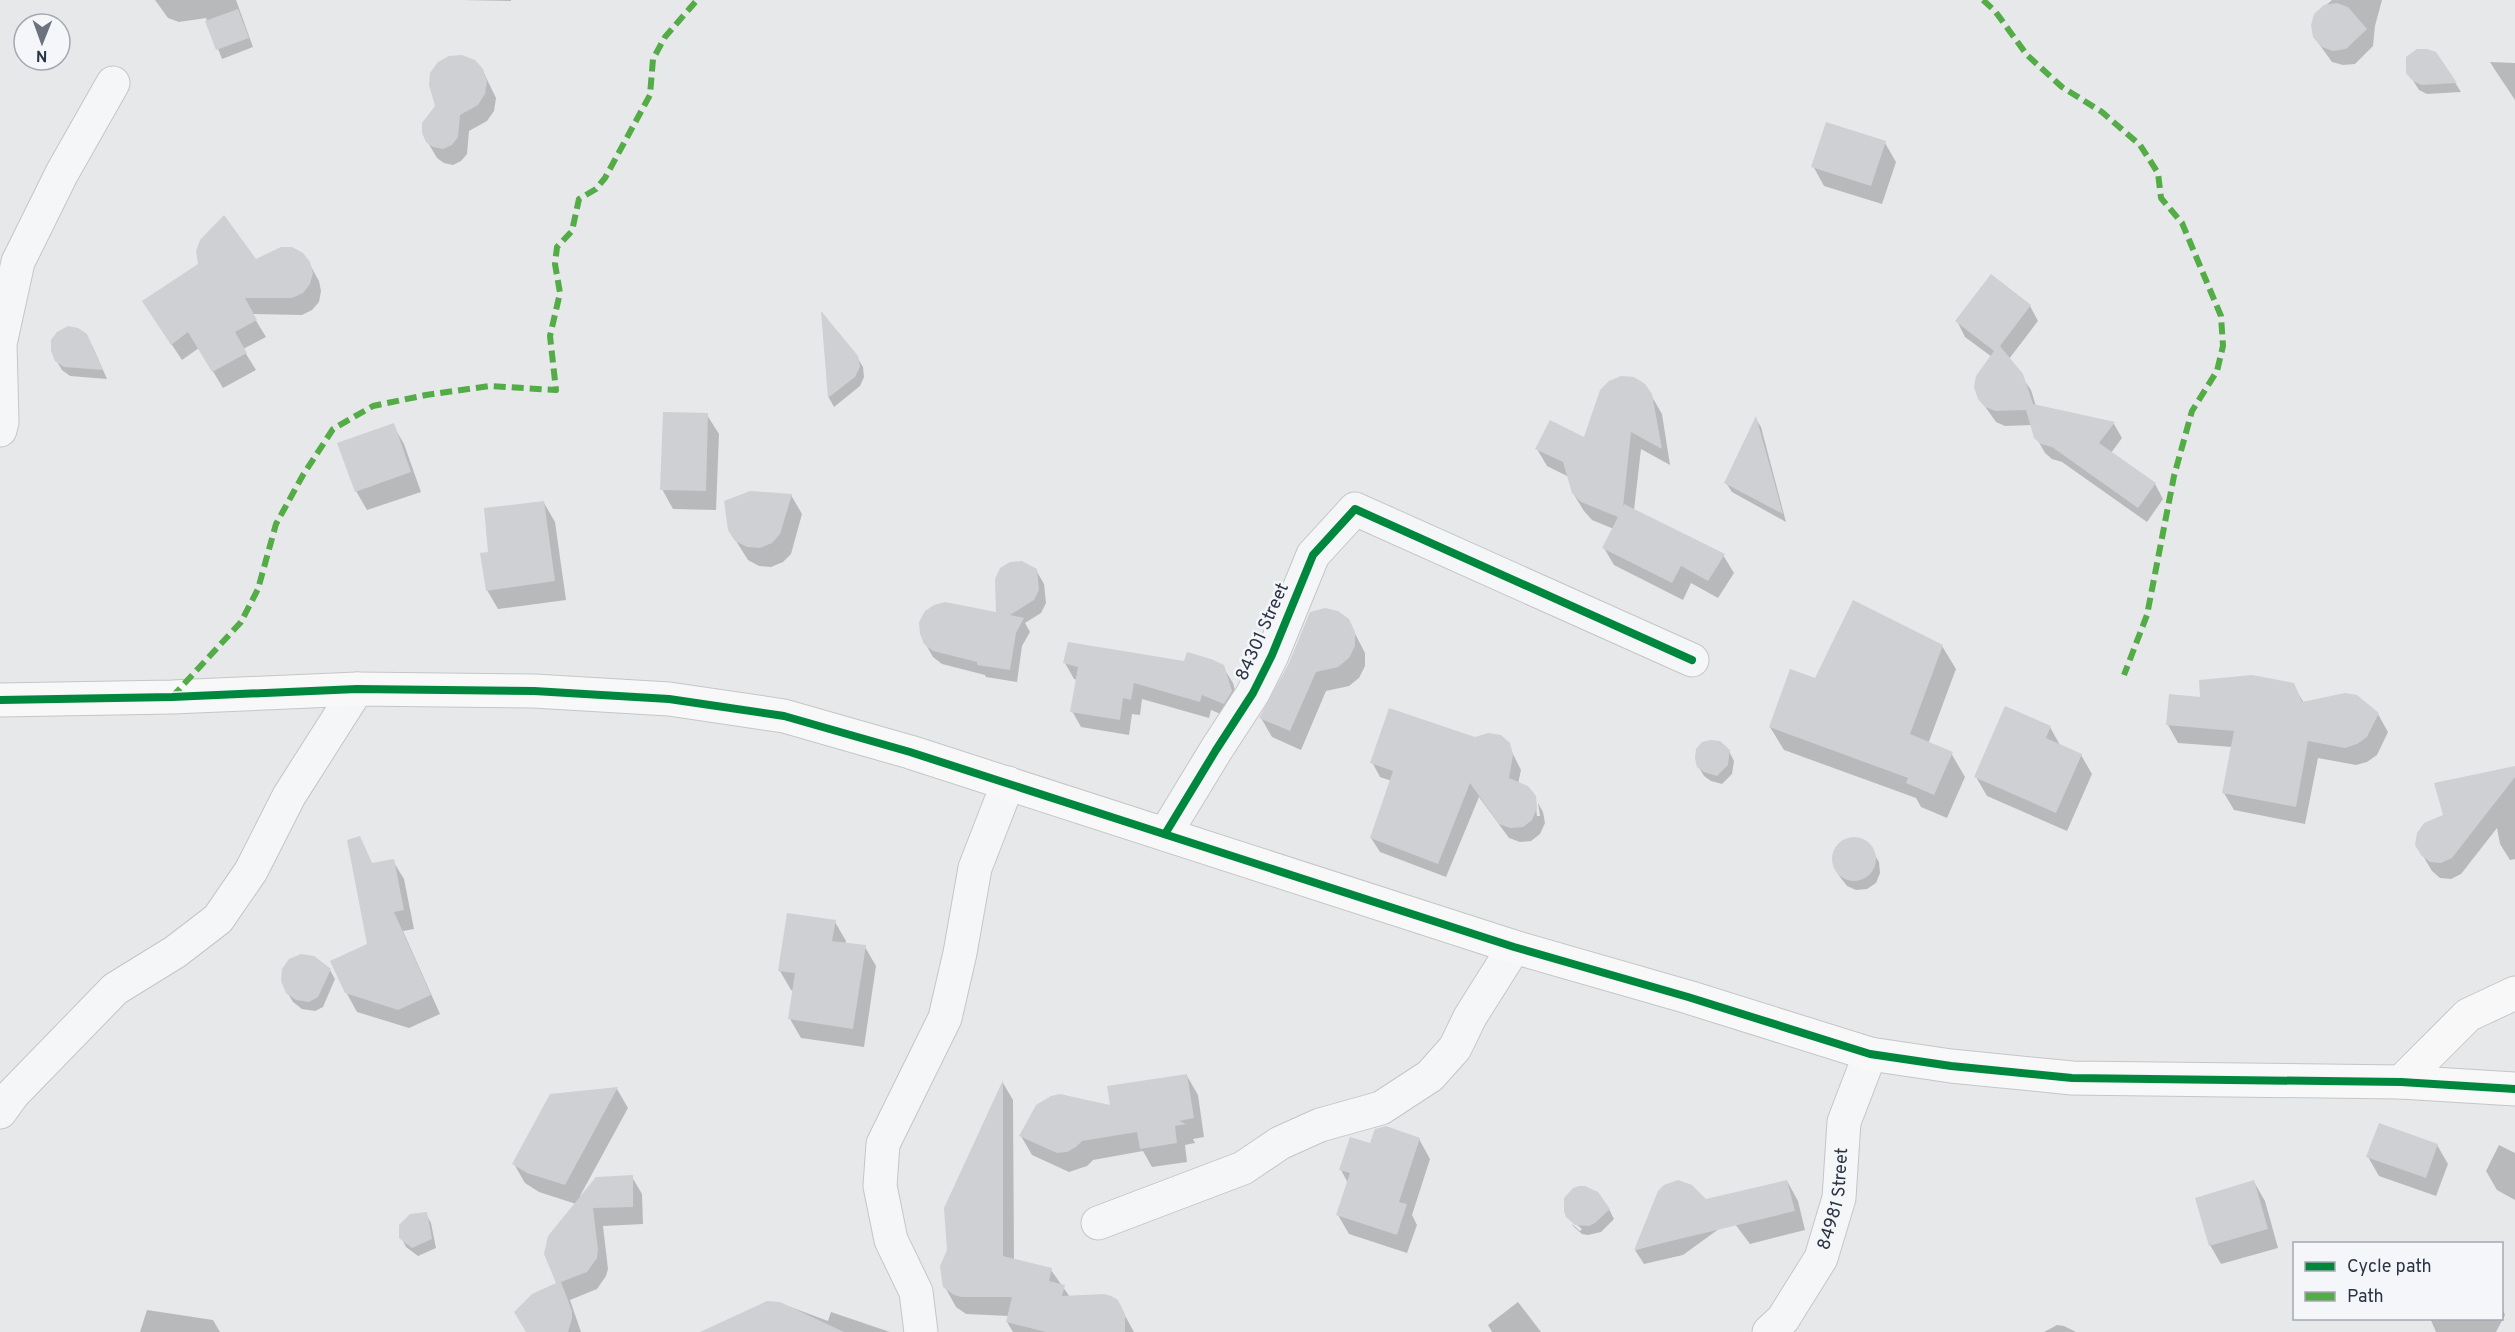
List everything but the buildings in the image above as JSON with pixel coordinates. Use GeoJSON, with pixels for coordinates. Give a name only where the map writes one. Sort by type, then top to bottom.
{"type":"FeatureCollection","features":[{"type":"Feature","properties":{"kind":"street"},"geometry":{"type":"LineString","coordinates":[[0,430],[2,422],[0,344],[18,262],[62,173],[113,83]]}},
{"type":"Feature","properties":{"kind":"street","name":"84301 Street"},"geometry":{"type":"LineString","coordinates":[[1166,834],[1253,693],[1272,656],[1312,555],[1355,509],[1692,660]]}},
{"type":"Feature","properties":{"kind":"street"},"geometry":{"type":"LineString","coordinates":[[0,1112],[13,1094],[115,989],[175,952],[218,919],[251,872],[289,796],[357,689]]}},
{"type":"Feature","properties":{"kind":"street"},"geometry":{"type":"LineString","coordinates":[[0,700],[172,697],[357,689],[534,691],[681,701],[784,716],[910,752],[1514,946],[1688,996],[1870,1054],[1951,1066],[2072,1078],[2401,1082],[2515,1089]]}},
{"type":"Feature","properties":{"kind":"street"},"geometry":{"type":"LineString","coordinates":[[921,1332],[916,1292],[891,1240],[880,1186],[883,1144],[945,1018],[975,868],[1008,783]]}},
{"type":"Feature","properties":{"kind":"street"},"geometry":{"type":"LineString","coordinates":[[1098,1223],[1243,1168],[1280,1143],[1320,1125],[1381,1108],[1430,1076],[1455,1048],[1470,1017],[1514,946]]}},
{"type":"Feature","properties":{"kind":"street"},"geometry":{"type":"LineString","coordinates":[[2401,1082],[2468,1015],[2515,993]]}},
{"type":"Feature","properties":{"kind":"street","name":"84981 Street"},"geometry":{"type":"LineString","coordinates":[[1769,1332],[1783,1319],[1821,1258],[1839,1198],[1844,1122],[1870,1054]]}},
{"type":"Feature","properties":{"kind":"marked path"},"geometry":{"type":"LineString","coordinates":[[172,697],[241,622],[258,589],[276,524],[303,475],[333,429],[373,406],[426,395],[490,386],[556,390],[550,336],[560,293],[555,264],[557,247],[572,231],[579,199],[596,189],[605,178],[650,95],[653,59],[665,37],[697,0]]}},
{"type":"Feature","properties":{"kind":"marked path"},"geometry":{"type":"LineString","coordinates":[[1983,0],[1995,11],[2027,55],[2062,87],[2102,112],[2140,145],[2158,173],[2161,198],[2182,223],[2221,316],[2223,346],[2217,371],[2192,411],[2174,476],[2147,615],[2124,675]]}},
{"type":"Feature","properties":{"kind":"cycle path"},"geometry":{"type":"LineString","coordinates":[[1165,834],[1253,693],[1272,655],[1313,555],[1355,509],[1692,660]]}},
{"type":"Feature","properties":{"kind":"cycle path"},"geometry":{"type":"LineString","coordinates":[[0,700],[172,697],[357,689],[534,691],[669,699],[784,716],[910,752],[1514,947],[1688,997],[1870,1054],[1951,1066],[2072,1078],[2401,1082],[2515,1089]]}}]}
